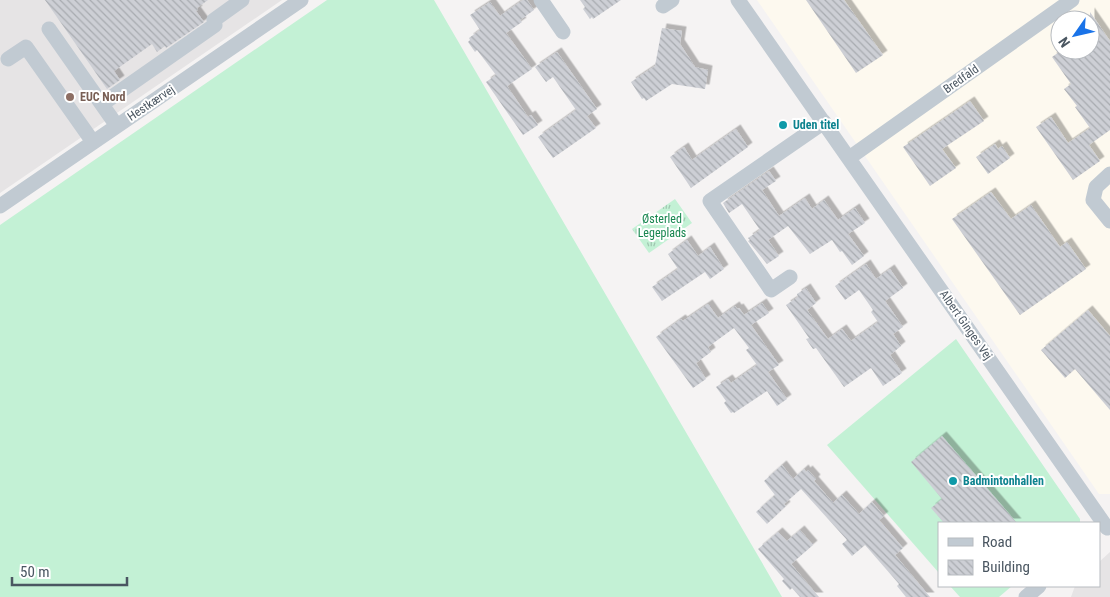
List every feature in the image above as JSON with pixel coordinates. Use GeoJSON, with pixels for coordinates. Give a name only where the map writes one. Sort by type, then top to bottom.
{"type":"FeatureCollection","features":[{"type":"Feature","properties":{"kind":"street"},"geometry":{"type":"LineString","coordinates":[[102,104],[214,25],[214,20],[242,0]]}},
{"type":"Feature","properties":{"kind":"street"},"geometry":{"type":"LineString","coordinates":[[541,0],[563,32]]}},
{"type":"Feature","properties":{"kind":"street","name":"Albert Ginges Vej"},"geometry":{"type":"LineString","coordinates":[[738,0],[1105,529]]}},
{"type":"Feature","properties":{"kind":"street","name":"Bredfald"},"geometry":{"type":"LineString","coordinates":[[849,158],[1072,0]]}},
{"type":"Feature","properties":{"kind":"street","name":"Hestkærvej"},"geometry":{"type":"LineString","coordinates":[[0,206],[296,1]]}},
{"type":"Feature","properties":{"kind":"street"},"geometry":{"type":"LineString","coordinates":[[49,29],[117,126]]}},
{"type":"Feature","properties":{"kind":"street"},"geometry":{"type":"LineString","coordinates":[[8,59],[26,47],[93,142]]}},
{"type":"Feature","properties":{"kind":"street"},"geometry":{"type":"LineString","coordinates":[[790,277],[771,290],[710,201],[824,122]]}},
{"type":"Feature","properties":{"kind":"street"},"geometry":{"type":"LineString","coordinates":[[1110,174],[1096,187],[1093,200],[1110,221]]}},
{"type":"Feature","properties":{"kind":"street"},"geometry":{"type":"LineString","coordinates":[[1026,597],[1038,587]]}},
{"type":"Feature","properties":{"kind":"street"},"geometry":{"type":"LineString","coordinates":[[1040,587],[1048,597]]}},
{"type":"Feature","properties":{"kind":"shaded area","name":"EUC Nord"},"geometry":{"type":"Polygon","coordinates":[[[0,0],[282,0],[0,193],[0,0]]]}},
{"type":"Feature","properties":{"kind":"shaded area"},"geometry":{"type":"Polygon","coordinates":[[[757,0],[1110,0],[1110,494],[1099,494],[757,0]]]}},
{"type":"Feature","properties":{"kind":"shaded area"},"geometry":{"type":"Polygon","coordinates":[[[1110,552],[1110,597],[1071,597],[1075,587],[1100,587],[1100,561],[1110,552]]]}},
{"type":"Feature","properties":{"kind":"green space"},"geometry":{"type":"Polygon","coordinates":[[[327,0],[434,0],[782,597],[0,597],[0,225],[327,0]]]}},
{"type":"Feature","properties":{"kind":"green space","name":"Østerled Legeplads"},"geometry":{"type":"Polygon","coordinates":[[[675,199],[692,223],[649,253],[632,229],[675,199]]]}},
{"type":"Feature","properties":{"kind":"green space"},"geometry":{"type":"Polygon","coordinates":[[[956,339],[1080,519],[1080,522],[938,522],[938,572],[827,445],[956,339]]]}},
{"type":"Feature","properties":{"kind":"green space"},"geometry":{"type":"Polygon","coordinates":[[[951,587],[1011,587],[999,597],[960,597],[951,587]]]}},
{"type":"Feature","properties":{"kind":"building"},"geometry":{"type":"Polygon","coordinates":[[[45,0],[208,0],[197,8],[198,10],[196,11],[204,22],[157,52],[152,44],[114,71],[120,80],[107,89],[45,0]]]}},
{"type":"Feature","properties":{"kind":"building"},"geometry":{"type":"Polygon","coordinates":[[[523,0],[527,0],[534,10],[520,20],[522,22],[506,33],[532,69],[507,86],[528,117],[531,115],[538,125],[523,135],[486,82],[496,75],[477,50],[475,52],[468,42],[469,38],[480,30],[470,15],[490,2],[500,16],[523,0]]]}},
{"type":"Feature","properties":{"kind":"building"},"geometry":{"type":"Polygon","coordinates":[[[580,0],[621,0],[593,19],[592,17],[590,19],[583,9],[585,7],[580,0]]]}},
{"type":"Feature","properties":{"kind":"building"},"geometry":{"type":"Polygon","coordinates":[[[806,0],[844,0],[883,55],[856,73],[806,0]]]}},
{"type":"Feature","properties":{"kind":"building"},"geometry":{"type":"Polygon","coordinates":[[[1100,26],[1110,41],[1110,130],[1089,145],[1100,161],[1073,180],[1036,127],[1051,117],[1068,143],[1090,128],[1064,89],[1071,84],[1054,60],[1100,60],[1100,26]]]}},
{"type":"Feature","properties":{"kind":"building"},"geometry":{"type":"Polygon","coordinates":[[[662,28],[682,31],[680,44],[695,67],[708,70],[705,89],[672,84],[646,101],[644,98],[642,99],[631,82],[655,66],[662,28]]]}},
{"type":"Feature","properties":{"kind":"building"},"geometry":{"type":"Polygon","coordinates":[[[557,52],[597,109],[587,116],[596,128],[553,158],[538,137],[576,110],[553,77],[546,82],[535,67],[557,52]]]}},
{"type":"Feature","properties":{"kind":"building"},"geometry":{"type":"Polygon","coordinates":[[[970,101],[984,121],[942,149],[956,168],[930,186],[903,147],[970,101]]]}},
{"type":"Feature","properties":{"kind":"building"},"geometry":{"type":"Polygon","coordinates":[[[736,129],[748,147],[691,188],[670,157],[684,147],[692,160],[736,129]]]}},
{"type":"Feature","properties":{"kind":"building"},"geometry":{"type":"Polygon","coordinates":[[[995,144],[998,149],[1002,146],[1010,158],[988,174],[976,157],[995,144]]]}},
{"type":"Feature","properties":{"kind":"building"},"geometry":{"type":"Polygon","coordinates":[[[769,171],[776,181],[762,190],[779,216],[805,198],[812,209],[824,200],[838,220],[855,208],[865,223],[848,234],[864,256],[852,265],[832,240],[810,254],[788,226],[768,240],[779,256],[767,264],[748,241],[750,240],[748,238],[760,230],[742,204],[729,213],[723,203],[769,171]]]}},
{"type":"Feature","properties":{"kind":"building"},"geometry":{"type":"Polygon","coordinates":[[[991,192],[1011,219],[1031,205],[1060,247],[1067,242],[1086,269],[1020,315],[952,219],[991,192]]]}},
{"type":"Feature","properties":{"kind":"building"},"geometry":{"type":"Polygon","coordinates":[[[687,240],[698,256],[710,247],[724,269],[710,279],[705,272],[662,301],[652,287],[678,269],[668,254],[687,240]]]}},
{"type":"Feature","properties":{"kind":"building"},"geometry":{"type":"Polygon","coordinates":[[[866,264],[876,279],[890,269],[903,288],[885,301],[903,327],[893,334],[901,346],[890,355],[902,373],[883,386],[871,368],[844,387],[816,348],[813,349],[806,339],[809,338],[786,305],[798,297],[797,294],[806,288],[816,303],[807,310],[828,339],[842,329],[851,341],[878,322],[871,312],[873,310],[859,290],[845,300],[835,286],[866,264]]]}},
{"type":"Feature","properties":{"kind":"building"},"geometry":{"type":"Polygon","coordinates":[[[762,303],[769,313],[751,325],[779,365],[768,372],[787,399],[777,406],[767,391],[734,413],[731,413],[724,403],[726,401],[716,387],[728,379],[731,383],[757,365],[746,350],[749,348],[734,328],[708,347],[711,352],[696,363],[706,379],[693,388],[656,337],[681,319],[683,321],[708,304],[718,318],[735,306],[744,315],[762,303]]]}},
{"type":"Feature","properties":{"kind":"building"},"geometry":{"type":"Polygon","coordinates":[[[1088,310],[1110,336],[1110,410],[1075,369],[1065,378],[1041,350],[1088,310]]]}},
{"type":"Feature","properties":{"kind":"building","name":"Badmintonhallen"},"geometry":{"type":"Polygon","coordinates":[[[942,436],[1016,522],[943,522],[931,508],[942,499],[911,462],[942,436]]]}},
{"type":"Feature","properties":{"kind":"building"},"geometry":{"type":"Polygon","coordinates":[[[782,465],[793,479],[804,469],[806,472],[808,470],[816,479],[814,481],[833,503],[842,495],[859,514],[872,502],[884,516],[879,520],[903,548],[895,555],[930,597],[906,597],[897,586],[899,584],[865,545],[852,556],[842,544],[847,540],[801,489],[784,504],[786,506],[767,524],[756,512],[775,495],[764,481],[782,465]]]}},
{"type":"Feature","properties":{"kind":"building"},"geometry":{"type":"Polygon","coordinates":[[[800,530],[813,545],[791,564],[819,597],[800,597],[792,588],[790,590],[782,581],[784,579],[758,549],[778,532],[787,541],[800,530]]]}},
{"type":"Feature","properties":{"kind":"place","name":"EUC Nord"},"geometry":{"type":"Point","coordinates":[70,97]}},
{"type":"Feature","properties":{"kind":"place","name":"Uden titel"},"geometry":{"type":"Point","coordinates":[783,125]}},
{"type":"Feature","properties":{"kind":"place","name":"Badmintonhallen"},"geometry":{"type":"Point","coordinates":[953,481]}}]}
